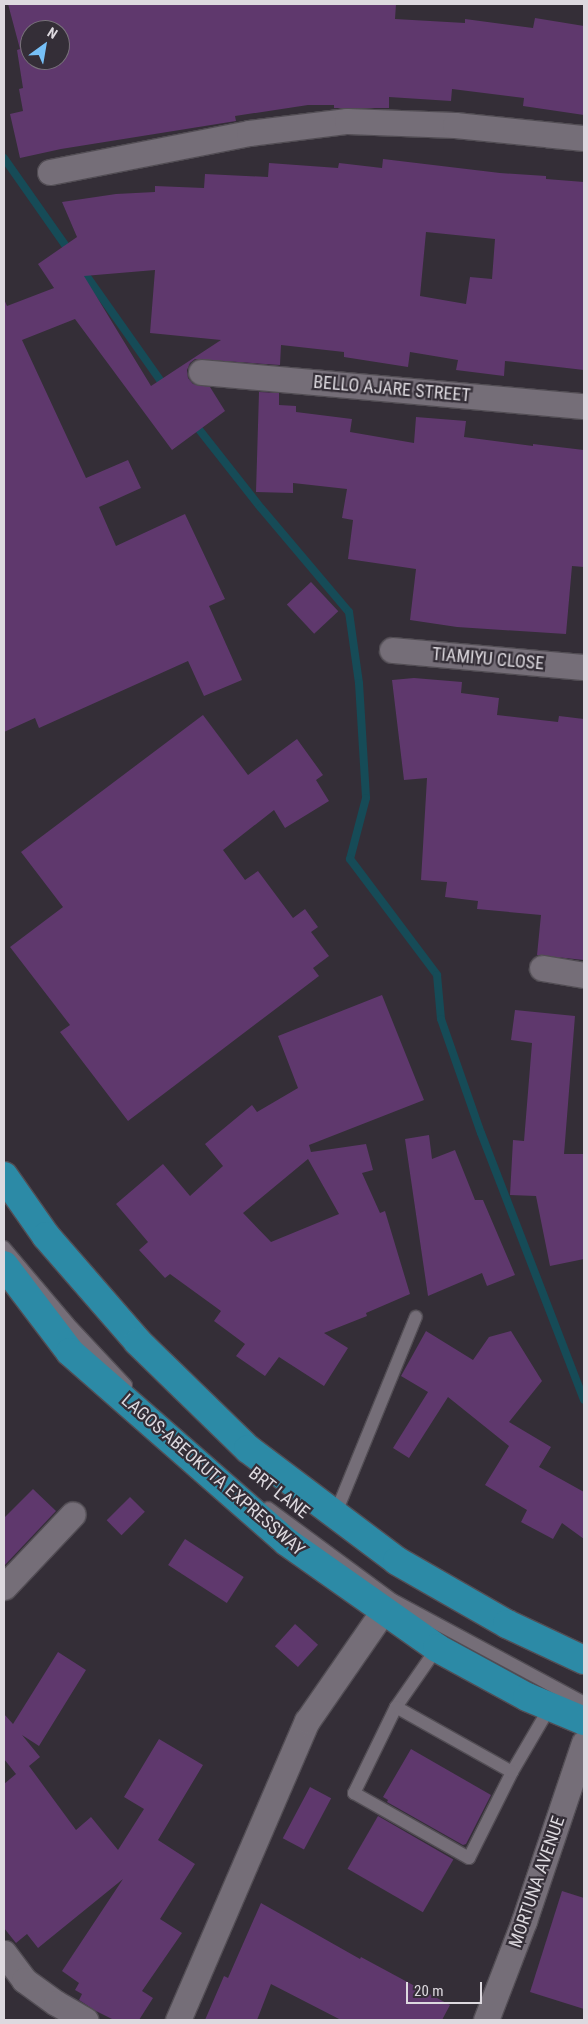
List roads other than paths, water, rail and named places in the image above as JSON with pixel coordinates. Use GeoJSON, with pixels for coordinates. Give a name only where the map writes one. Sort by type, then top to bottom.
{"type":"FeatureCollection","features":[{"type":"Feature","properties":{"kind":"highway"},"geometry":{"type":"LineString","coordinates":[[4,1176],[46,1236],[138,1342],[248,1449],[397,1561],[507,1624],[584,1660]]}},
{"type":"Feature","properties":{"kind":"highway","name":"LAGOS-ABEOKUTA EXPRESSWAY"},"geometry":{"type":"LineString","coordinates":[[4,1265],[70,1352],[287,1542],[437,1648],[526,1697],[584,1721]]}},
{"type":"Feature","properties":{"kind":"street"},"geometry":{"type":"LineString","coordinates":[[50,172],[249,133],[347,121],[455,125],[584,138]]}},
{"type":"Feature","properties":{"kind":"street","name":"BELLO AJARE STREET"},"geometry":{"type":"LineString","coordinates":[[201,372],[584,406]]}},
{"type":"Feature","properties":{"kind":"street","name":"TIAMIYU CLOSE"},"geometry":{"type":"LineString","coordinates":[[392,650],[584,667]]}},
{"type":"Feature","properties":{"kind":"street"},"geometry":{"type":"LineString","coordinates":[[542,968],[584,974]]}},
{"type":"Feature","properties":{"kind":"street"},"geometry":{"type":"LineString","coordinates":[[4,1587],[73,1514]]}},
{"type":"Feature","properties":{"kind":"street"},"geometry":{"type":"LineString","coordinates":[[178,2020],[307,1721],[384,1610]]}},
{"type":"Feature","properties":{"kind":"street","name":"MORTUNA AVENUE"},"geometry":{"type":"LineString","coordinates":[[486,2020],[524,1921],[584,1743]]}},
{"type":"Feature","properties":{"kind":"street"},"geometry":{"type":"LineString","coordinates":[[4,1953],[49,2011],[86,2020]]}},
{"type":"Feature","properties":{"kind":"lane","name":"BRT LANE"},"geometry":{"type":"LineString","coordinates":[[4,1247],[68,1323],[143,1403],[273,1512],[392,1600],[584,1703]]}},
{"type":"Feature","properties":{"kind":"lane"},"geometry":{"type":"LineString","coordinates":[[335,1515],[416,1317]]}},
{"type":"Feature","properties":{"kind":"lane"},"geometry":{"type":"LineString","coordinates":[[437,1648],[396,1707],[354,1793],[469,1858],[512,1772],[550,1707]]}},
{"type":"Feature","properties":{"kind":"lane"},"geometry":{"type":"LineString","coordinates":[[396,1707],[512,1772]]}},
{"type":"Feature","properties":{"kind":"waterway"},"geometry":{"type":"LineString","coordinates":[[4,158],[70,252]]}},
{"type":"Feature","properties":{"kind":"waterway"},"geometry":{"type":"LineString","coordinates":[[81,268],[165,387]]}},
{"type":"Feature","properties":{"kind":"waterway"},"geometry":{"type":"LineString","coordinates":[[194,423],[261,508],[349,612],[359,683],[366,798],[350,859],[437,975],[441,1019],[481,1133],[584,1400]]}}]}
